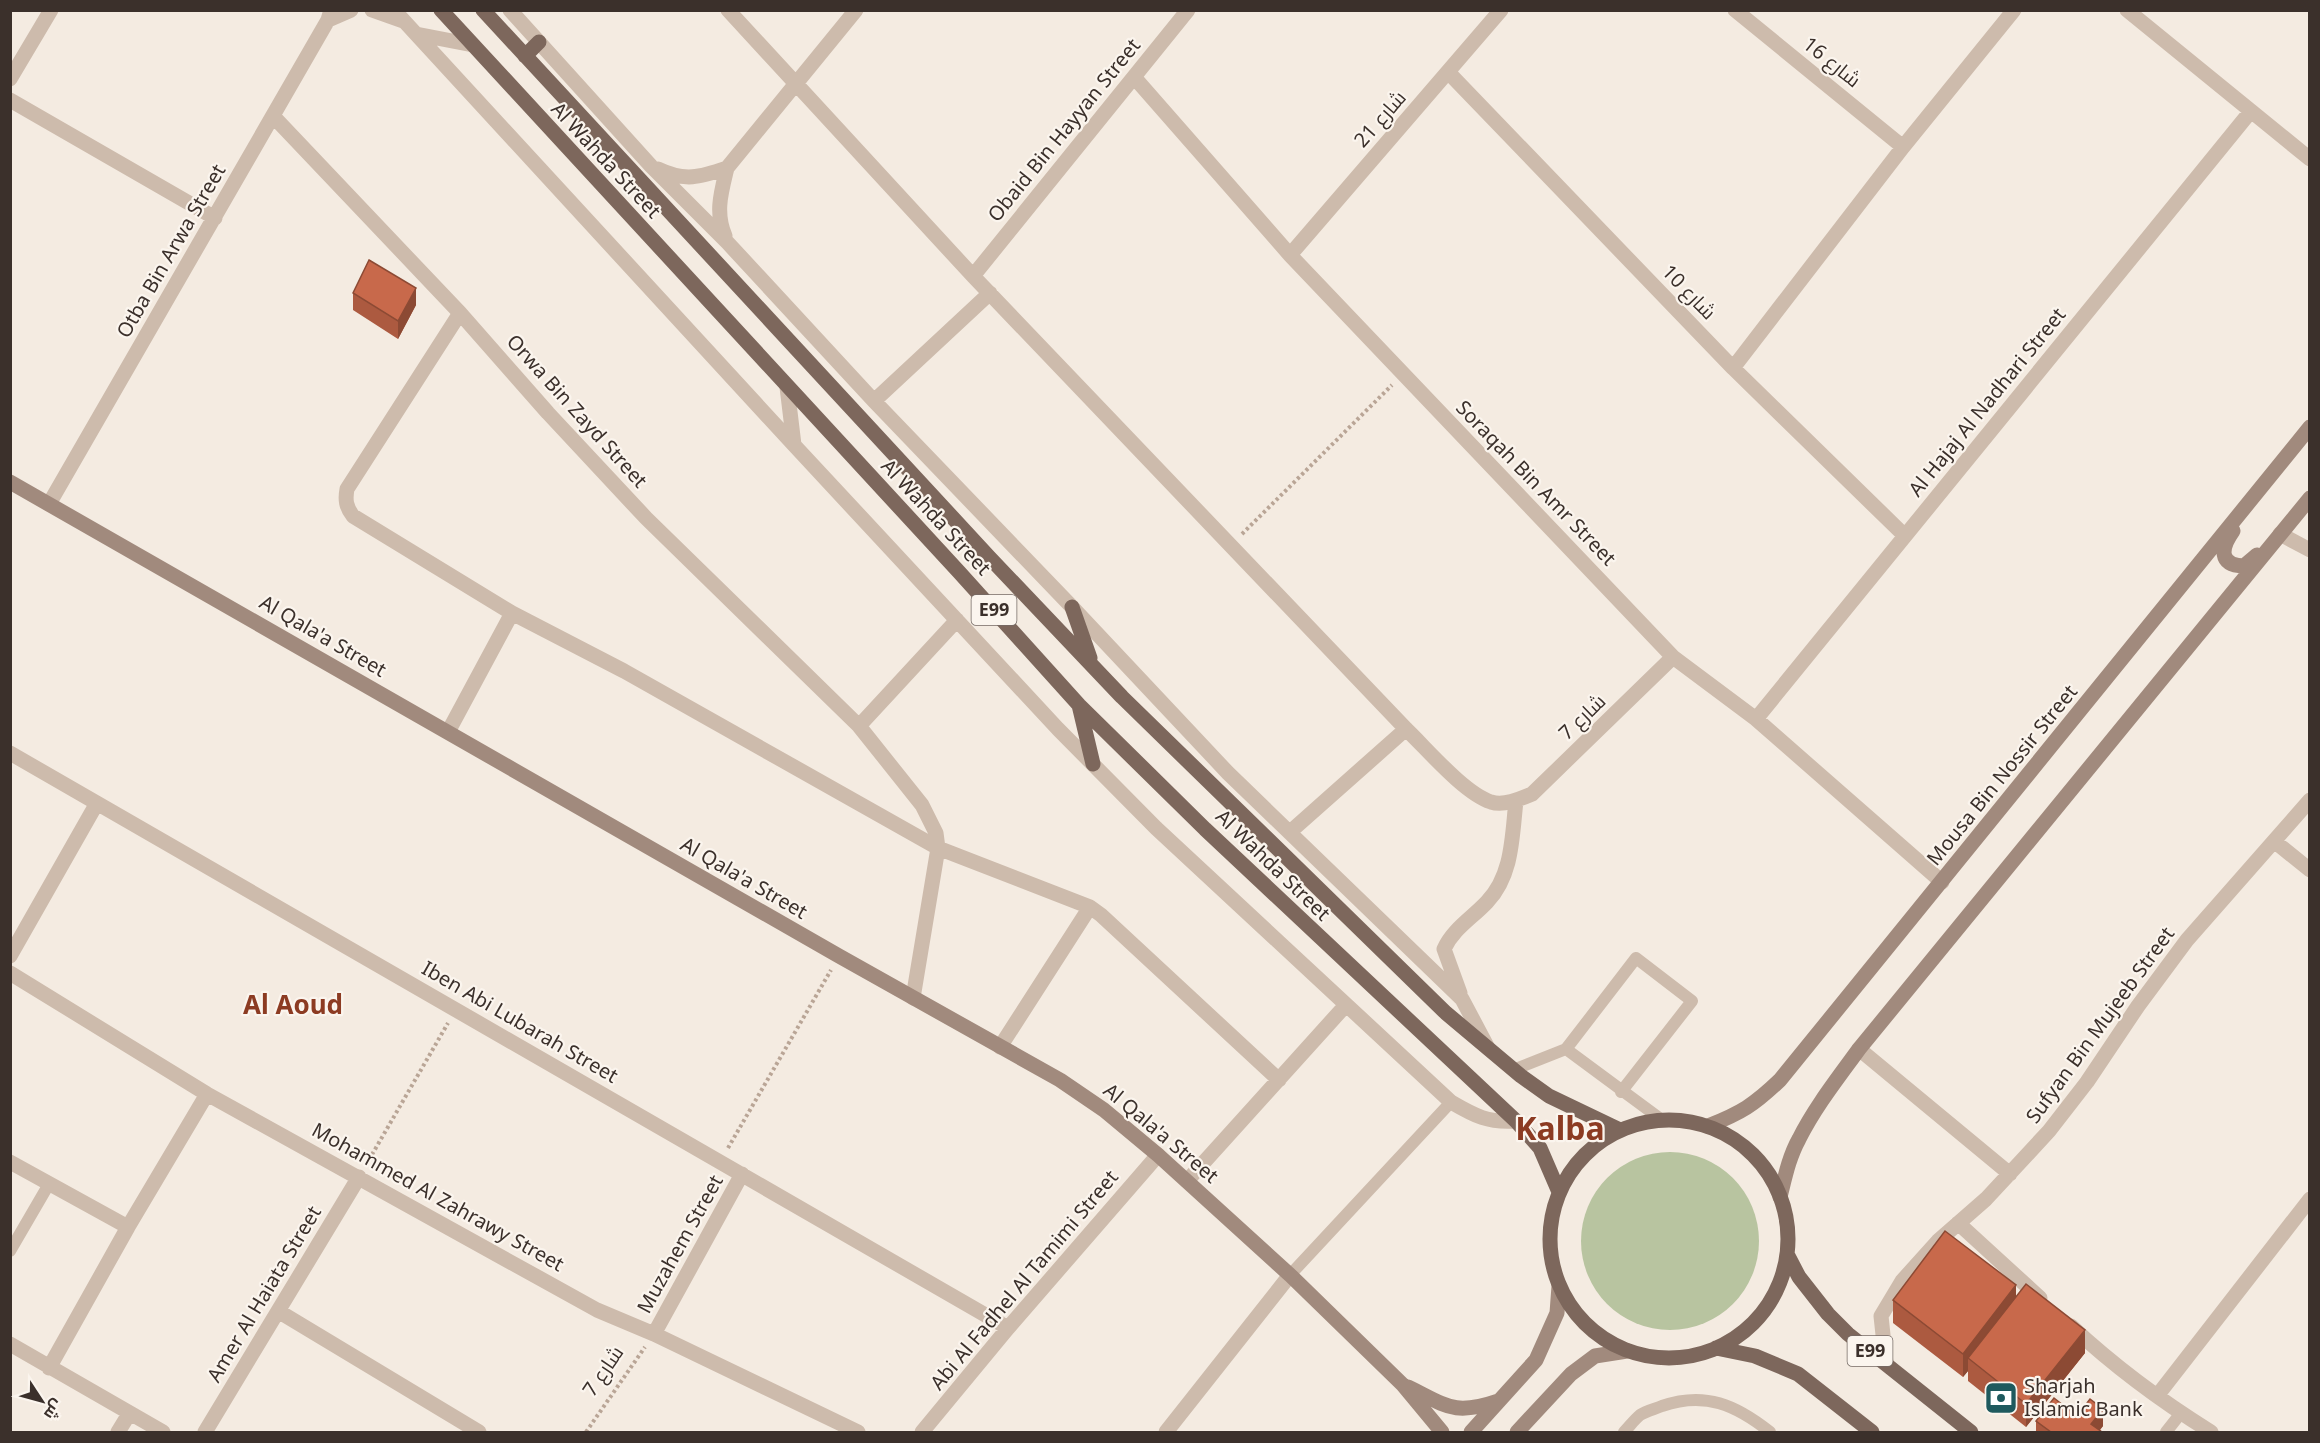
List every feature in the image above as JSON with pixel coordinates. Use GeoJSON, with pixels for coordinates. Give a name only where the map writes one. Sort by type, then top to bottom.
{"type":"FeatureCollection","features":[{"type":"Feature","properties":{"kind":"main road","name":"Al Wahda Street"},"geometry":{"type":"LineString","coordinates":[[441,10],[1079,705],[1255,878],[1516,1121],[1540,1148],[1559,1192]]}},
{"type":"Feature","properties":{"kind":"main road","name":"Al Wahda Street"},"geometry":{"type":"LineString","coordinates":[[483,10],[972,540],[1122,697],[1446,1013],[1513,1070],[1549,1096],[1620,1130]]}},
{"type":"Feature","properties":{"kind":"main road"},"geometry":{"type":"LineString","coordinates":[[525,56],[538,42]]}},
{"type":"Feature","properties":{"kind":"main road"},"geometry":{"type":"LineString","coordinates":[[1072,607],[1092,664]]}},
{"type":"Feature","properties":{"kind":"main road"},"geometry":{"type":"LineString","coordinates":[[1079,705],[1093,764]]}},
{"type":"Feature","properties":{"kind":"main road"},"geometry":{"type":"LineString","coordinates":[[1662,1120],[1678,1120],[1708,1126],[1732,1138],[1752,1154],[1769,1174],[1780,1197],[1788,1234],[1786,1254],[1778,1283],[1764,1310],[1750,1325],[1716,1348],[1694,1355],[1672,1358],[1649,1357],[1627,1351],[1606,1340],[1586,1325],[1571,1307],[1559,1286],[1550,1249],[1553,1210],[1559,1192],[1574,1167],[1595,1146],[1620,1130],[1662,1120]]}},
{"type":"Feature","properties":{"kind":"main road","name":"E99"},"geometry":{"type":"LineString","coordinates":[[1786,1254],[1799,1277],[1828,1314],[1848,1334],[1971,1432]]}},
{"type":"Feature","properties":{"kind":"main road"},"geometry":{"type":"LineString","coordinates":[[1716,1348],[1755,1356],[1798,1374],[1872,1432]]}},
{"type":"Feature","properties":{"kind":"street"},"geometry":{"type":"LineString","coordinates":[[10,79],[51,10]]}},
{"type":"Feature","properties":{"kind":"street","name":"Otba Bin Arwa Street"},"geometry":{"type":"LineString","coordinates":[[49,504],[215,218],[329,15],[351,10]]}},
{"type":"Feature","properties":{"kind":"street"},"geometry":{"type":"LineString","coordinates":[[372,10],[399,16],[957,620],[1164,836],[1450,1102],[1479,1118],[1497,1122],[1516,1121]]}},
{"type":"Feature","properties":{"kind":"street"},"geometry":{"type":"LineString","coordinates":[[510,10],[651,166],[727,242],[874,401],[1228,773],[1462,999]]}},
{"type":"Feature","properties":{"kind":"street"},"geometry":{"type":"LineString","coordinates":[[728,10],[973,276],[1406,729],[1472,793],[1493,803],[1516,801],[1511,851],[1502,881],[1489,901],[1450,936],[1444,949],[1462,999],[1490,1051]]}},
{"type":"Feature","properties":{"kind":"street"},"geometry":{"type":"LineString","coordinates":[[727,242],[719,221],[720,198],[727,168],[856,10]]}},
{"type":"Feature","properties":{"kind":"street","name":"Obaid Bin Hayyan Street"},"geometry":{"type":"LineString","coordinates":[[973,276],[1188,10]]}},
{"type":"Feature","properties":{"kind":"street","name":"شارع 21"},"geometry":{"type":"LineString","coordinates":[[1290,255],[1501,10]]}},
{"type":"Feature","properties":{"kind":"street","name":"شارع 16"},"geometry":{"type":"LineString","coordinates":[[1735,10],[1903,147]]}},
{"type":"Feature","properties":{"kind":"street"},"geometry":{"type":"LineString","coordinates":[[1733,368],[1903,147],[2014,10]]}},
{"type":"Feature","properties":{"kind":"street"},"geometry":{"type":"LineString","coordinates":[[2127,10],[2310,159]]}},
{"type":"Feature","properties":{"kind":"street"},"geometry":{"type":"LineString","coordinates":[[416,34],[473,45]]}},
{"type":"Feature","properties":{"kind":"street","name":"شارع 10"},"geometry":{"type":"LineString","coordinates":[[1448,72],[1733,368],[1905,536]]}},
{"type":"Feature","properties":{"kind":"street","name":"Soraqah Bin Amr Street"},"geometry":{"type":"LineString","coordinates":[[1134,77],[1290,255],[1673,657],[1756,719],[1942,882]]}},
{"type":"Feature","properties":{"kind":"street"},"geometry":{"type":"LineString","coordinates":[[10,100],[215,218]]}},
{"type":"Feature","properties":{"kind":"street","name":"Al Hajaj Al Nadhari Street"},"geometry":{"type":"LineString","coordinates":[[1756,719],[2251,111]]}},
{"type":"Feature","properties":{"kind":"street","name":"Orwa Bin Zayd Street"},"geometry":{"type":"LineString","coordinates":[[273,116],[460,312],[548,413],[646,518],[859,726],[922,805],[936,833],[938,848]]}},
{"type":"Feature","properties":{"kind":"street"},"geometry":{"type":"LineString","coordinates":[[651,166],[673,176],[698,178],[727,168]]}},
{"type":"Feature","properties":{"kind":"street"},"geometry":{"type":"LineString","coordinates":[[874,401],[990,293]]}},
{"type":"Feature","properties":{"kind":"street"},"geometry":{"type":"LineString","coordinates":[[460,312],[347,489],[345,498],[348,510],[353,516],[513,613],[624,671],[938,848],[1090,907],[1279,1080]]}},
{"type":"Feature","properties":{"kind":"street"},"geometry":{"type":"LineString","coordinates":[[787,387],[794,445]]}},
{"type":"Feature","properties":{"kind":"street","name":"Mousa Bin Nossir Street"},"geometry":{"type":"LineString","coordinates":[[1708,1126],[1739,1114],[1762,1098],[1780,1080],[2310,427]]}},
{"type":"Feature","properties":{"kind":"street"},"geometry":{"type":"LineString","coordinates":[[2270,476],[2229,536],[2224,547],[2224,557],[2227,562],[2235,566],[2244,566],[2280,534]]}},
{"type":"Feature","properties":{"kind":"street","name":"Al Qala'a Street"},"geometry":{"type":"LineString","coordinates":[[10,482],[1060,1080],[1104,1110],[1158,1155],[1290,1275],[1403,1385],[1442,1432]]}},
{"type":"Feature","properties":{"kind":"street"},"geometry":{"type":"LineString","coordinates":[[1780,1197],[1787,1168],[1798,1140],[1818,1106],[1858,1049],[2310,498]]}},
{"type":"Feature","properties":{"kind":"street"},"geometry":{"type":"LineString","coordinates":[[2280,534],[2310,550]]}},
{"type":"Feature","properties":{"kind":"street"},"geometry":{"type":"LineString","coordinates":[[448,732],[513,613]]}},
{"type":"Feature","properties":{"kind":"street"},"geometry":{"type":"LineString","coordinates":[[859,726],[957,620]]}},
{"type":"Feature","properties":{"kind":"street","name":"شارع 7"},"geometry":{"type":"LineString","coordinates":[[1516,801],[1532,794],[1673,657]]}},
{"type":"Feature","properties":{"kind":"street"},"geometry":{"type":"LineString","coordinates":[[1290,832],[1406,729]]}},
{"type":"Feature","properties":{"kind":"street","name":"Iben Abi Lubarah Street"},"geometry":{"type":"LineString","coordinates":[[10,753],[1008,1328]]}},
{"type":"Feature","properties":{"kind":"street","name":"Sufyan Bin Mujeeb Street"},"geometry":{"type":"LineString","coordinates":[[1886,1363],[1881,1316],[1902,1281],[1938,1241],[1986,1199],[2049,1131],[2087,1082],[2138,1006],[2187,940],[2310,800]]}},
{"type":"Feature","properties":{"kind":"street"},"geometry":{"type":"LineString","coordinates":[[10,956],[97,803]]}},
{"type":"Feature","properties":{"kind":"street"},"geometry":{"type":"LineString","coordinates":[[2274,841],[2310,870]]}},
{"type":"Feature","properties":{"kind":"street"},"geometry":{"type":"LineString","coordinates":[[913,998],[938,848]]}},
{"type":"Feature","properties":{"kind":"street"},"geometry":{"type":"LineString","coordinates":[[1000,1047],[1090,907]]}},
{"type":"Feature","properties":{"kind":"street","name":"Mohammed Al Zahrawy Street"},"geometry":{"type":"LineString","coordinates":[[10,973],[207,1094],[597,1310],[654,1334],[858,1432]]}},
{"type":"Feature","properties":{"kind":"street"},"geometry":{"type":"LineString","coordinates":[[1187,1181],[1346,1006]]}},
{"type":"Feature","properties":{"kind":"street"},"geometry":{"type":"LineString","coordinates":[[1858,1049],[2010,1174]]}},
{"type":"Feature","properties":{"kind":"street"},"geometry":{"type":"LineString","coordinates":[[49,1368],[128,1227],[207,1094]]}},
{"type":"Feature","properties":{"kind":"street","name":"Abi Al Fadhel Al Tamimi Street"},"geometry":{"type":"LineString","coordinates":[[922,1432],[1008,1328],[1158,1155]]}},
{"type":"Feature","properties":{"kind":"street"},"geometry":{"type":"LineString","coordinates":[[10,1162],[128,1227]]}},
{"type":"Feature","properties":{"kind":"street","name":"Muzahem Street"},"geometry":{"type":"LineString","coordinates":[[654,1334],[742,1174]]}},
{"type":"Feature","properties":{"kind":"street","name":"Amer Al Haiata Street"},"geometry":{"type":"LineString","coordinates":[[205,1432],[359,1177]]}},
{"type":"Feature","properties":{"kind":"street"},"geometry":{"type":"LineString","coordinates":[[2157,1396],[2310,1199]]}},
{"type":"Feature","properties":{"kind":"street"},"geometry":{"type":"LineString","coordinates":[[1958,1222],[2098,1352],[2181,1413],[2211,1432]]}},
{"type":"Feature","properties":{"kind":"street"},"geometry":{"type":"LineString","coordinates":[[1166,1432],[1290,1275]]}},
{"type":"Feature","properties":{"kind":"street"},"geometry":{"type":"LineString","coordinates":[[1471,1432],[1536,1360],[1557,1313],[1559,1286]]}},
{"type":"Feature","properties":{"kind":"street"},"geometry":{"type":"LineString","coordinates":[[278,1311],[479,1432]]}},
{"type":"Feature","properties":{"kind":"street"},"geometry":{"type":"LineString","coordinates":[[10,1344],[162,1432]]}},
{"type":"Feature","properties":{"kind":"street"},"geometry":{"type":"LineString","coordinates":[[1516,1432],[1571,1374],[1595,1356],[1627,1351]]}},
{"type":"Feature","properties":{"kind":"street","name":"Al Qala'a Street"},"geometry":{"type":"LineString","coordinates":[[1403,1385],[1444,1406],[1455,1409],[1477,1408],[1501,1400]]}},
{"type":"Feature","properties":{"kind":"street"},"geometry":{"type":"LineString","coordinates":[[118,1432],[129,1414]]}},
{"type":"Feature","properties":{"kind":"lane"},"geometry":{"type":"LineString","coordinates":[[1513,1070],[1566,1049],[1636,958],[1692,1001],[1621,1092]]}},
{"type":"Feature","properties":{"kind":"lane"},"geometry":{"type":"LineString","coordinates":[[1566,1049],[1621,1092],[1662,1120]]}},
{"type":"Feature","properties":{"kind":"lane"},"geometry":{"type":"LineString","coordinates":[[1290,1275],[1450,1102]]}},
{"type":"Feature","properties":{"kind":"lane"},"geometry":{"type":"LineString","coordinates":[[10,1251],[49,1184]]}},
{"type":"Feature","properties":{"kind":"lane"},"geometry":{"type":"LineString","coordinates":[[1624,1432],[1642,1413],[1675,1402],[1703,1400],[1731,1406],[1770,1432]]}},
{"type":"Feature","properties":{"kind":"lane"},"geometry":{"type":"LineString","coordinates":[[2166,1432],[2181,1413]]}},
{"type":"Feature","properties":{"kind":"path"},"geometry":{"type":"LineString","coordinates":[[1230,545],[1404,374]]}},
{"type":"Feature","properties":{"kind":"path"},"geometry":{"type":"LineString","coordinates":[[720,1162],[839,956]]}},
{"type":"Feature","properties":{"kind":"path"},"geometry":{"type":"LineString","coordinates":[[359,1177],[456,1010]]}},
{"type":"Feature","properties":{"kind":"path","name":"شارع 7"},"geometry":{"type":"LineString","coordinates":[[586,1432],[654,1334]]}},
{"type":"Feature","properties":{"kind":"green space"},"geometry":{"type":"Polygon","coordinates":[[[1670,1152],[1687,1153],[1704,1159],[1720,1167],[1733,1178],[1744,1191],[1752,1207],[1758,1224],[1758,1258],[1752,1275],[1744,1291],[1733,1304],[1720,1315],[1704,1323],[1687,1329],[1670,1330],[1653,1329],[1636,1323],[1620,1315],[1607,1304],[1596,1291],[1588,1275],[1582,1258],[1581,1241],[1582,1224],[1588,1207],[1596,1191],[1607,1178],[1620,1167],[1636,1159],[1653,1153],[1670,1152]]]}},
{"type":"Feature","properties":{"kind":"building"},"geometry":{"type":"Polygon","coordinates":[[[369,260],[416,288],[398,321],[353,293],[369,260]]]}},
{"type":"Feature","properties":{"kind":"building"},"geometry":{"type":"Polygon","coordinates":[[[1945,1231],[2016,1285],[1963,1354],[1893,1300],[1945,1231]]]}},
{"type":"Feature","properties":{"kind":"building"},"geometry":{"type":"Polygon","coordinates":[[[2026,1284],[2085,1330],[2026,1404],[1968,1358],[2026,1284]]]}},
{"type":"Feature","properties":{"kind":"building"},"geometry":{"type":"Polygon","coordinates":[[[2054,1398],[2077,1416],[2090,1399],[2103,1409],[2091,1424],[2102,1432],[2051,1432],[2036,1421],[2054,1398]]]}},
{"type":"Feature","properties":{"kind":"place","name":"Sharjah Islamic Bank"},"geometry":{"type":"Point","coordinates":[2001,1398]}},
{"type":"Feature","properties":{"kind":"district","name":"Al Aoud"},"geometry":{"type":"Point","coordinates":[293,1005]}},
{"type":"Feature","properties":{"kind":"district","name":"Kalba"},"geometry":{"type":"Point","coordinates":[1560,1129]}}]}
